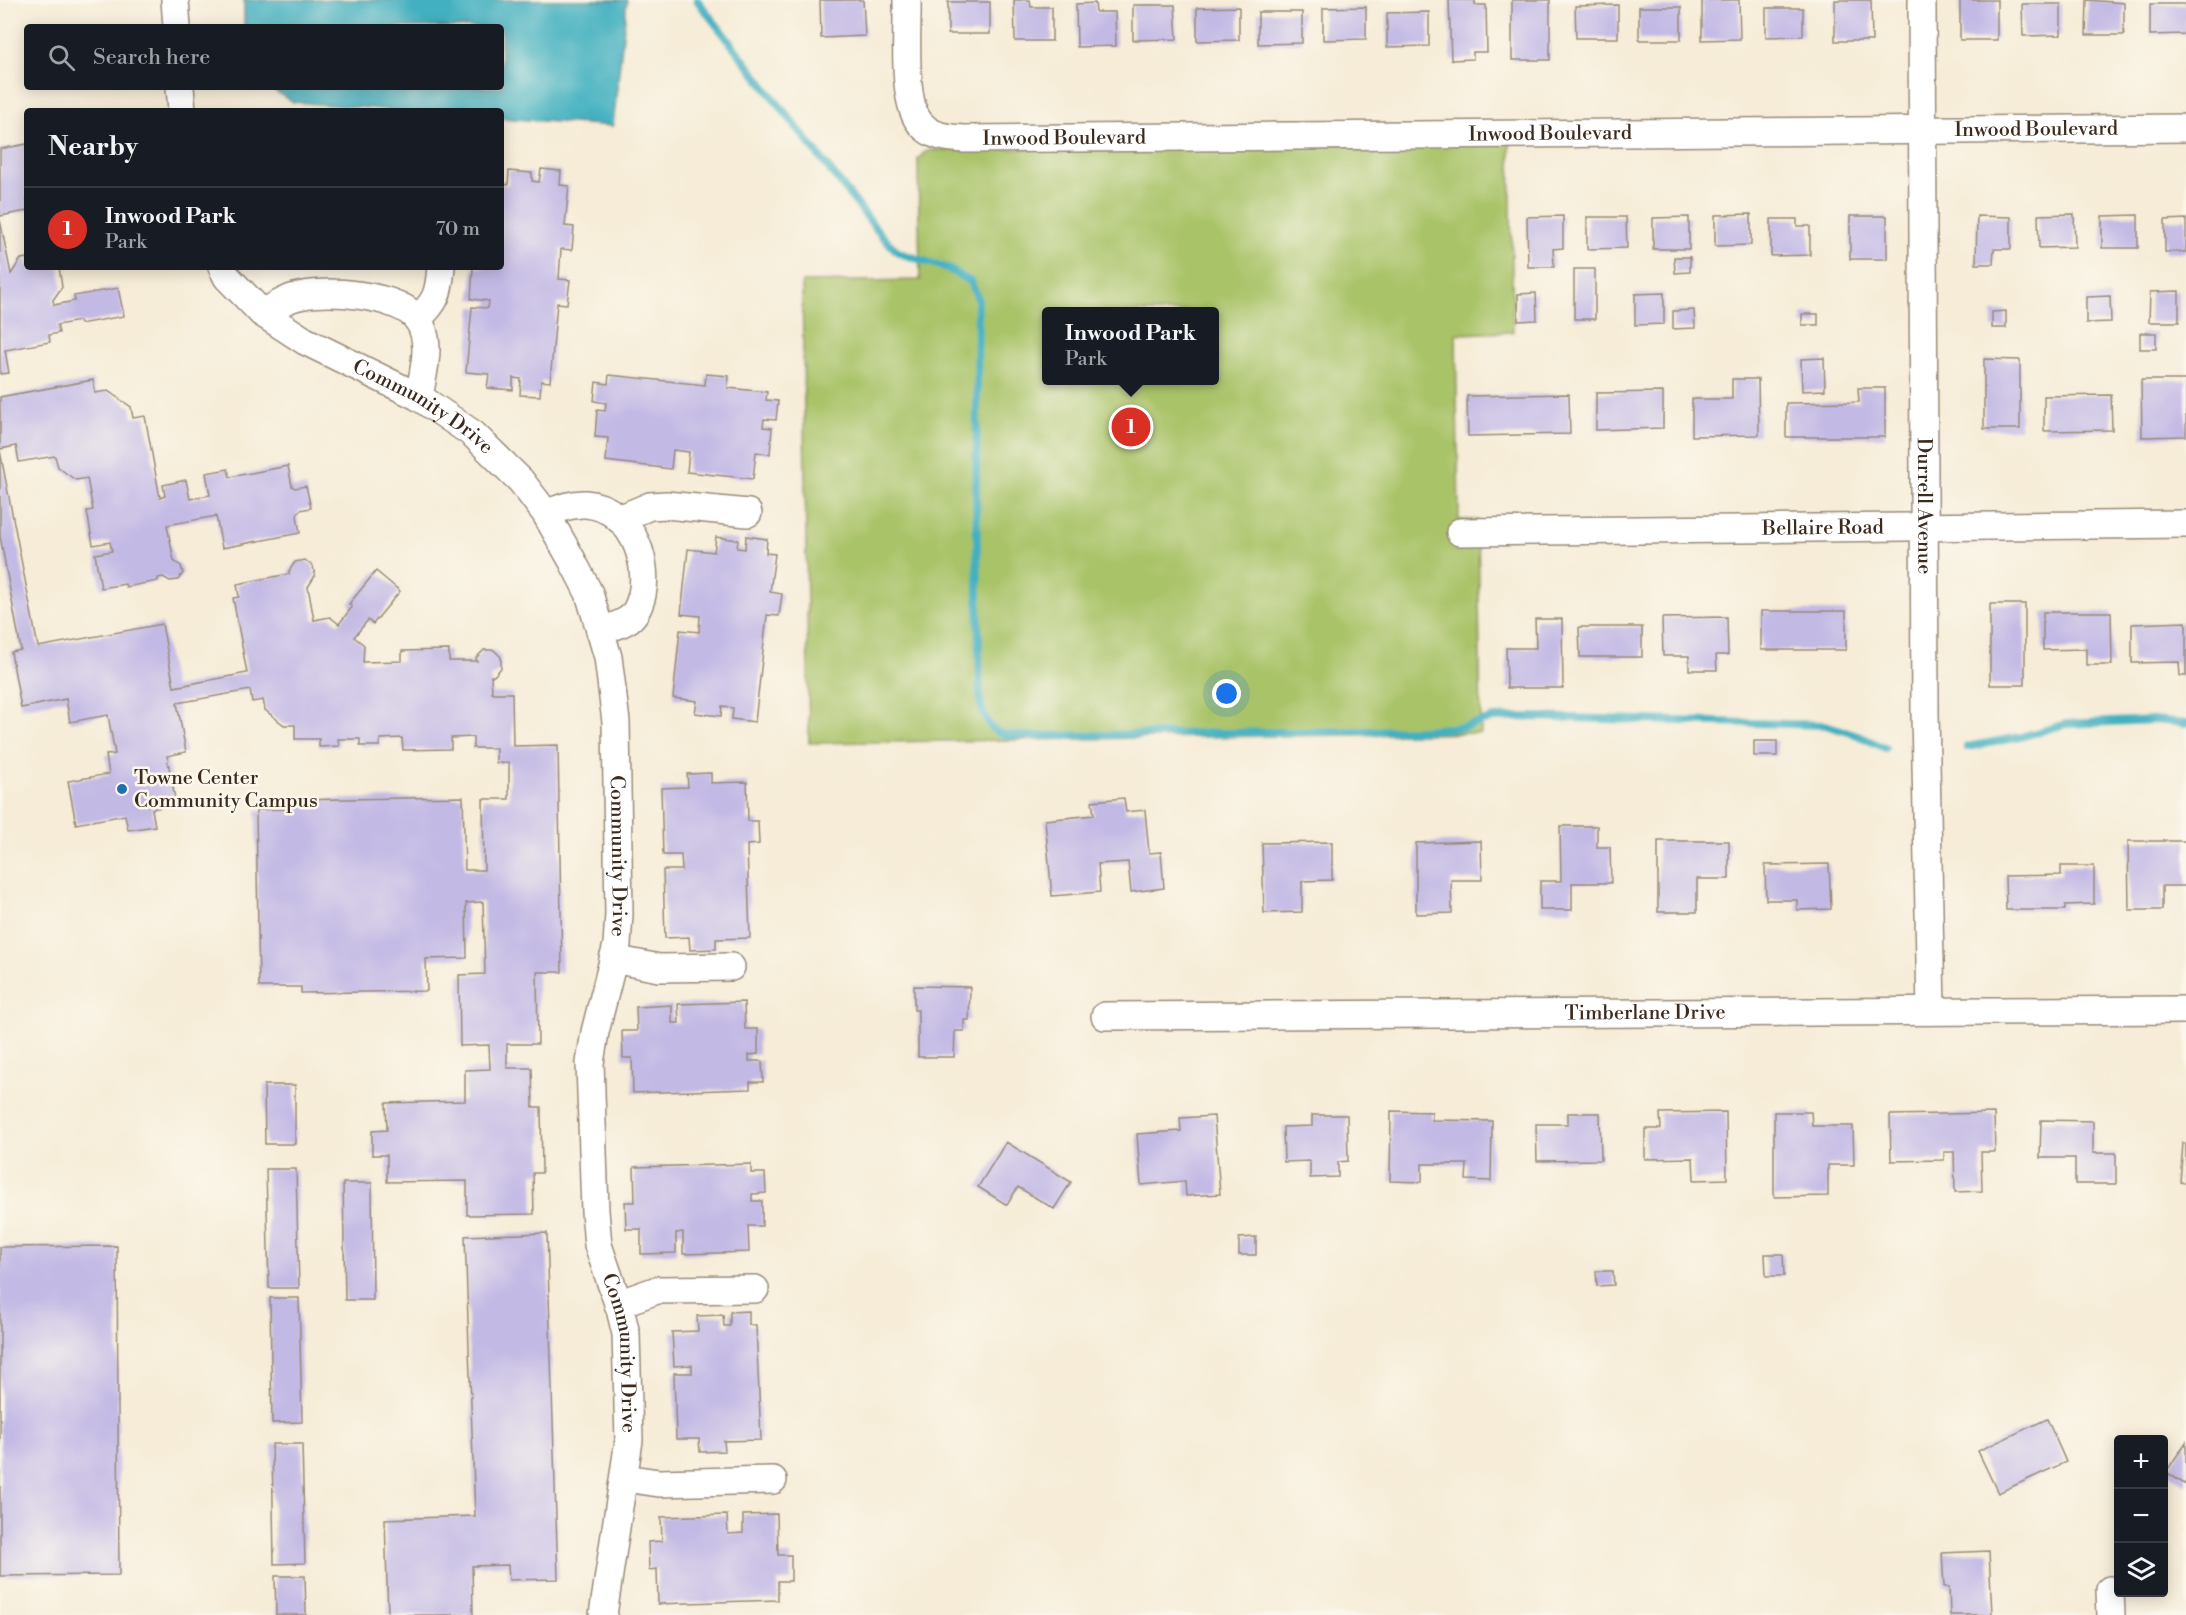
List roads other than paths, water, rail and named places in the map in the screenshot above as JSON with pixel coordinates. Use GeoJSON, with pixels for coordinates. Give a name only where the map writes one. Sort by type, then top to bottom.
{"type":"FeatureCollection","features":[{"type":"Feature","properties":{"kind":"street"},"geometry":{"type":"LineString","coordinates":[[175,0],[177,24]]}},
{"type":"Feature","properties":{"kind":"street","name":"Inwood Boulevard"},"geometry":{"type":"LineString","coordinates":[[907,0],[911,107],[920,124],[929,132],[939,136],[964,139],[2186,128]]}},
{"type":"Feature","properties":{"kind":"street","name":"Durrell Avenue"},"geometry":{"type":"LineString","coordinates":[[1922,0],[1925,713],[1930,1011]]}},
{"type":"Feature","properties":{"kind":"street"},"geometry":{"type":"LineString","coordinates":[[180,90],[182,108]]}},
{"type":"Feature","properties":{"kind":"street","name":"Community Drive"},"geometry":{"type":"LineString","coordinates":[[224,270],[227,277],[262,314],[305,341],[419,396],[474,434],[521,481],[559,534],[588,594],[608,657],[616,722],[619,914],[617,945],[595,1032],[590,1063],[598,1245],[626,1334],[629,1440],[603,1615]]}},
{"type":"Feature","properties":{"kind":"street"},"geometry":{"type":"LineString","coordinates":[[417,319],[430,308],[439,291],[441,270]]}},
{"type":"Feature","properties":{"kind":"street"},"geometry":{"type":"LineString","coordinates":[[262,314],[295,297],[314,293],[380,298],[400,306],[417,319],[424,336],[426,353],[419,396]]}},
{"type":"Feature","properties":{"kind":"street"},"geometry":{"type":"LineString","coordinates":[[546,514],[568,505],[586,504],[601,507],[619,519],[630,531],[639,547],[644,566],[641,602],[635,612],[622,623],[600,631]]}},
{"type":"Feature","properties":{"kind":"street"},"geometry":{"type":"LineString","coordinates":[[619,519],[650,506],[666,505],[748,513]]}},
{"type":"Feature","properties":{"kind":"street","name":"Bellaire Road"},"geometry":{"type":"LineString","coordinates":[[1460,532],[2186,524]]}},
{"type":"Feature","properties":{"kind":"street"},"geometry":{"type":"LineString","coordinates":[[613,959],[658,968],[731,967]]}},
{"type":"Feature","properties":{"kind":"street","name":"Timberlane Drive"},"geometry":{"type":"LineString","coordinates":[[1105,1016],[2186,1010]]}},
{"type":"Feature","properties":{"kind":"street"},"geometry":{"type":"LineString","coordinates":[[618,1304],[657,1290],[755,1289]]}},
{"type":"Feature","properties":{"kind":"street"},"geometry":{"type":"LineString","coordinates":[[624,1478],[659,1483],[773,1480]]}},
{"type":"Feature","properties":{"kind":"water"},"geometry":{"type":"Polygon","coordinates":[[[244,0],[627,0],[613,126],[504,118],[504,108],[370,108],[293,102],[273,90],[504,90],[504,24],[244,24],[244,0]]]}},
{"type":"Feature","properties":{"kind":"waterway"},"geometry":{"type":"LineString","coordinates":[[697,0],[881,235],[899,253],[947,268],[971,282],[978,299],[976,492],[980,701],[987,720],[995,730],[1008,735],[1028,736],[1423,730],[1463,727],[1494,718],[1531,717],[1825,725],[1855,734],[1885,748]]}},
{"type":"Feature","properties":{"kind":"waterway"},"geometry":{"type":"LineString","coordinates":[[1967,747],[2020,737],[2066,724],[2154,720],[2186,723]]}},
{"type":"Feature","properties":{"kind":"place","name":"Inwood Park"},"geometry":{"type":"Point","coordinates":[1131,427]}},
{"type":"Feature","properties":{"kind":"place","name":"Towne Center Community Campus"},"geometry":{"type":"Point","coordinates":[122,789]}}]}
